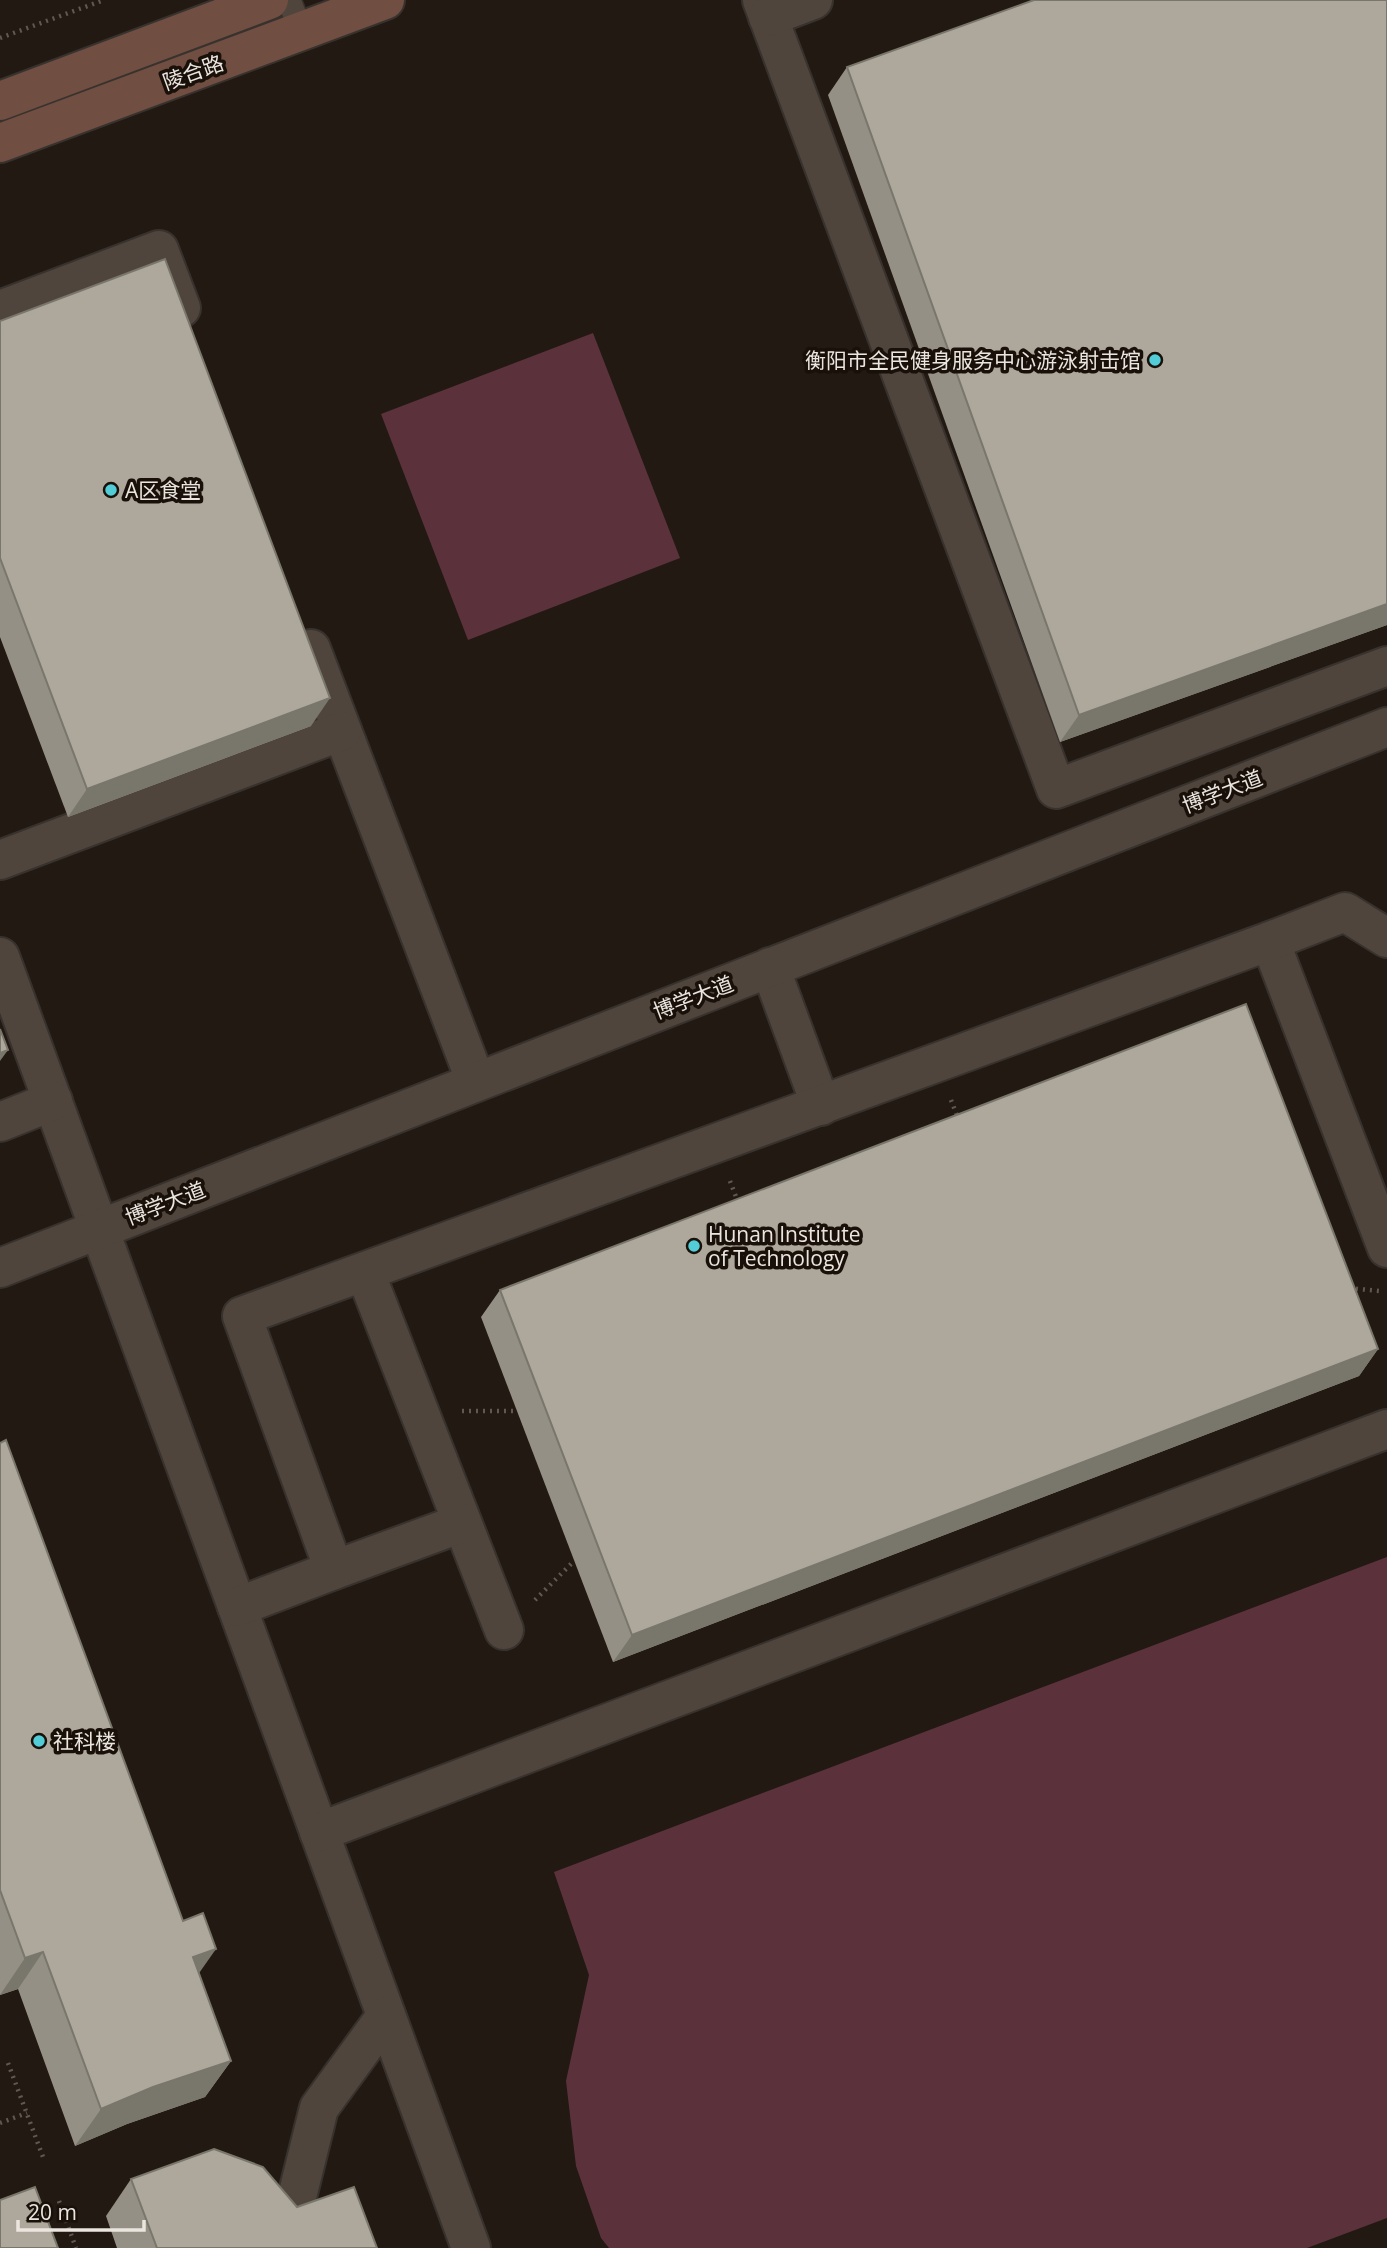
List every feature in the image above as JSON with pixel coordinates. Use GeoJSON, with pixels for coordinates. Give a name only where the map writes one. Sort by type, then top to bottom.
{"type":"FeatureCollection","features":[{"type":"Feature","properties":{"kind":"street","name":"陵合路"},"geometry":{"type":"LineString","coordinates":[[0,101],[269,0]]}},
{"type":"Feature","properties":{"kind":"street","name":"陵合路"},"geometry":{"type":"LineString","coordinates":[[0,143],[295,16],[385,0]]}},
{"type":"Feature","properties":{"kind":"street"},"geometry":{"type":"LineString","coordinates":[[813,0],[765,8],[1056,789],[1080,846]]}},
{"type":"Feature","properties":{"kind":"street"},"geometry":{"type":"LineString","coordinates":[[0,310],[159,250],[194,341]]}},
{"type":"Feature","properties":{"kind":"street"},"geometry":{"type":"LineString","coordinates":[[298,614],[476,1082]]}},
{"type":"Feature","properties":{"kind":"street"},"geometry":{"type":"LineString","coordinates":[[1056,789],[1387,666]]}},
{"type":"Feature","properties":{"kind":"street","name":"博学大道"},"geometry":{"type":"LineString","coordinates":[[0,1268],[1387,727]]}},
{"type":"Feature","properties":{"kind":"street"},"geometry":{"type":"LineString","coordinates":[[0,860],[342,731]]}},
{"type":"Feature","properties":{"kind":"street"},"geometry":{"type":"LineString","coordinates":[[334,1570],[242,1316],[1345,912],[1387,938]]}},
{"type":"Feature","properties":{"kind":"street"},"geometry":{"type":"LineString","coordinates":[[1270,941],[1378,1196],[1387,1248]]}},
{"type":"Feature","properties":{"kind":"street"},"geometry":{"type":"LineString","coordinates":[[0,957],[471,2248]]}},
{"type":"Feature","properties":{"kind":"street"},"geometry":{"type":"LineString","coordinates":[[770,967],[821,1106]]}},
{"type":"Feature","properties":{"kind":"street"},"geometry":{"type":"LineString","coordinates":[[0,1122],[53,1101]]}},
{"type":"Feature","properties":{"kind":"street"},"geometry":{"type":"LineString","coordinates":[[365,1272],[504,1630]]}},
{"type":"Feature","properties":{"kind":"street"},"geometry":{"type":"LineString","coordinates":[[319,1832],[1387,1429]]}},
{"type":"Feature","properties":{"kind":"street"},"geometry":{"type":"LineString","coordinates":[[237,1607],[462,1523]]}},
{"type":"Feature","properties":{"kind":"street"},"geometry":{"type":"LineString","coordinates":[[310,2248],[295,2205],[319,2108],[386,2016]]}},
{"type":"Feature","properties":{"kind":"path"},"geometry":{"type":"LineString","coordinates":[[0,38],[104,0]]}},
{"type":"Feature","properties":{"kind":"path"},"geometry":{"type":"LineString","coordinates":[[1337,1287],[1387,1291]]}},
{"type":"Feature","properties":{"kind":"path"},"geometry":{"type":"LineString","coordinates":[[419,1411],[517,1411]]}},
{"type":"Feature","properties":{"kind":"path"},"geometry":{"type":"LineString","coordinates":[[504,1630],[574,1561]]}},
{"type":"Feature","properties":{"kind":"path"},"geometry":{"type":"LineString","coordinates":[[8,2063],[43,2157]]}},
{"type":"Feature","properties":{"kind":"path"},"geometry":{"type":"LineString","coordinates":[[0,2123],[27,2113]]}},
{"type":"Feature","properties":{"kind":"path"},"geometry":{"type":"LineString","coordinates":[[59,2201],[76,2248]]}},
{"type":"Feature","properties":{"kind":"shaded area"},"geometry":{"type":"Polygon","coordinates":[[[593,333],[680,558],[468,640],[381,414],[593,333]]]}},
{"type":"Feature","properties":{"kind":"shaded area"},"geometry":{"type":"Polygon","coordinates":[[[1387,1557],[1387,2218],[1307,2248],[609,2248],[601,2238],[576,2166],[566,2081],[589,1975],[554,1872],[1387,1557]]]}},
{"type":"Feature","properties":{"kind":"building","name":"衡阳市全民健身服务中心游泳射击馆"},"geometry":{"type":"Polygon","coordinates":[[[1034,0],[1387,0],[1387,604],[1079,715],[847,67],[1034,0]]]}},
{"type":"Feature","properties":{"kind":"building","name":"A区食堂"},"geometry":{"type":"Polygon","coordinates":[[[165,259],[330,698],[87,789],[0,558],[0,321],[165,259]]]}},
{"type":"Feature","properties":{"kind":"building"},"geometry":{"type":"Polygon","coordinates":[[[1246,1004],[1378,1349],[632,1635],[500,1290],[1246,1004]]]}},
{"type":"Feature","properties":{"kind":"building"},"geometry":{"type":"Polygon","coordinates":[[[0,1029],[8,1050],[0,1053],[0,1029]]]}},
{"type":"Feature","properties":{"kind":"building","name":"社科楼"},"geometry":{"type":"Polygon","coordinates":[[[6,1440],[183,1921],[203,1913],[216,1949],[193,1957],[231,2061],[153,2087],[101,2109],[43,1952],[25,1958],[0,1890],[0,1443],[6,1440]]]}},
{"type":"Feature","properties":{"kind":"building"},"geometry":{"type":"Polygon","coordinates":[[[214,2149],[263,2167],[297,2207],[354,2187],[377,2248],[157,2248],[131,2179],[214,2149]]]}},
{"type":"Feature","properties":{"kind":"building"},"geometry":{"type":"Polygon","coordinates":[[[35,2187],[58,2248],[0,2248],[0,2200],[35,2187]]]}},
{"type":"Feature","properties":{"kind":"place","name":"衡阳市全民健身服务中心游泳射击馆"},"geometry":{"type":"Point","coordinates":[1155,360]}},
{"type":"Feature","properties":{"kind":"place","name":"A区食堂"},"geometry":{"type":"Point","coordinates":[111,490]}},
{"type":"Feature","properties":{"kind":"place","name":"Hunan Institute of Technology"},"geometry":{"type":"Point","coordinates":[694,1246]}},
{"type":"Feature","properties":{"kind":"place","name":"社科楼"},"geometry":{"type":"Point","coordinates":[39,1741]}}]}
